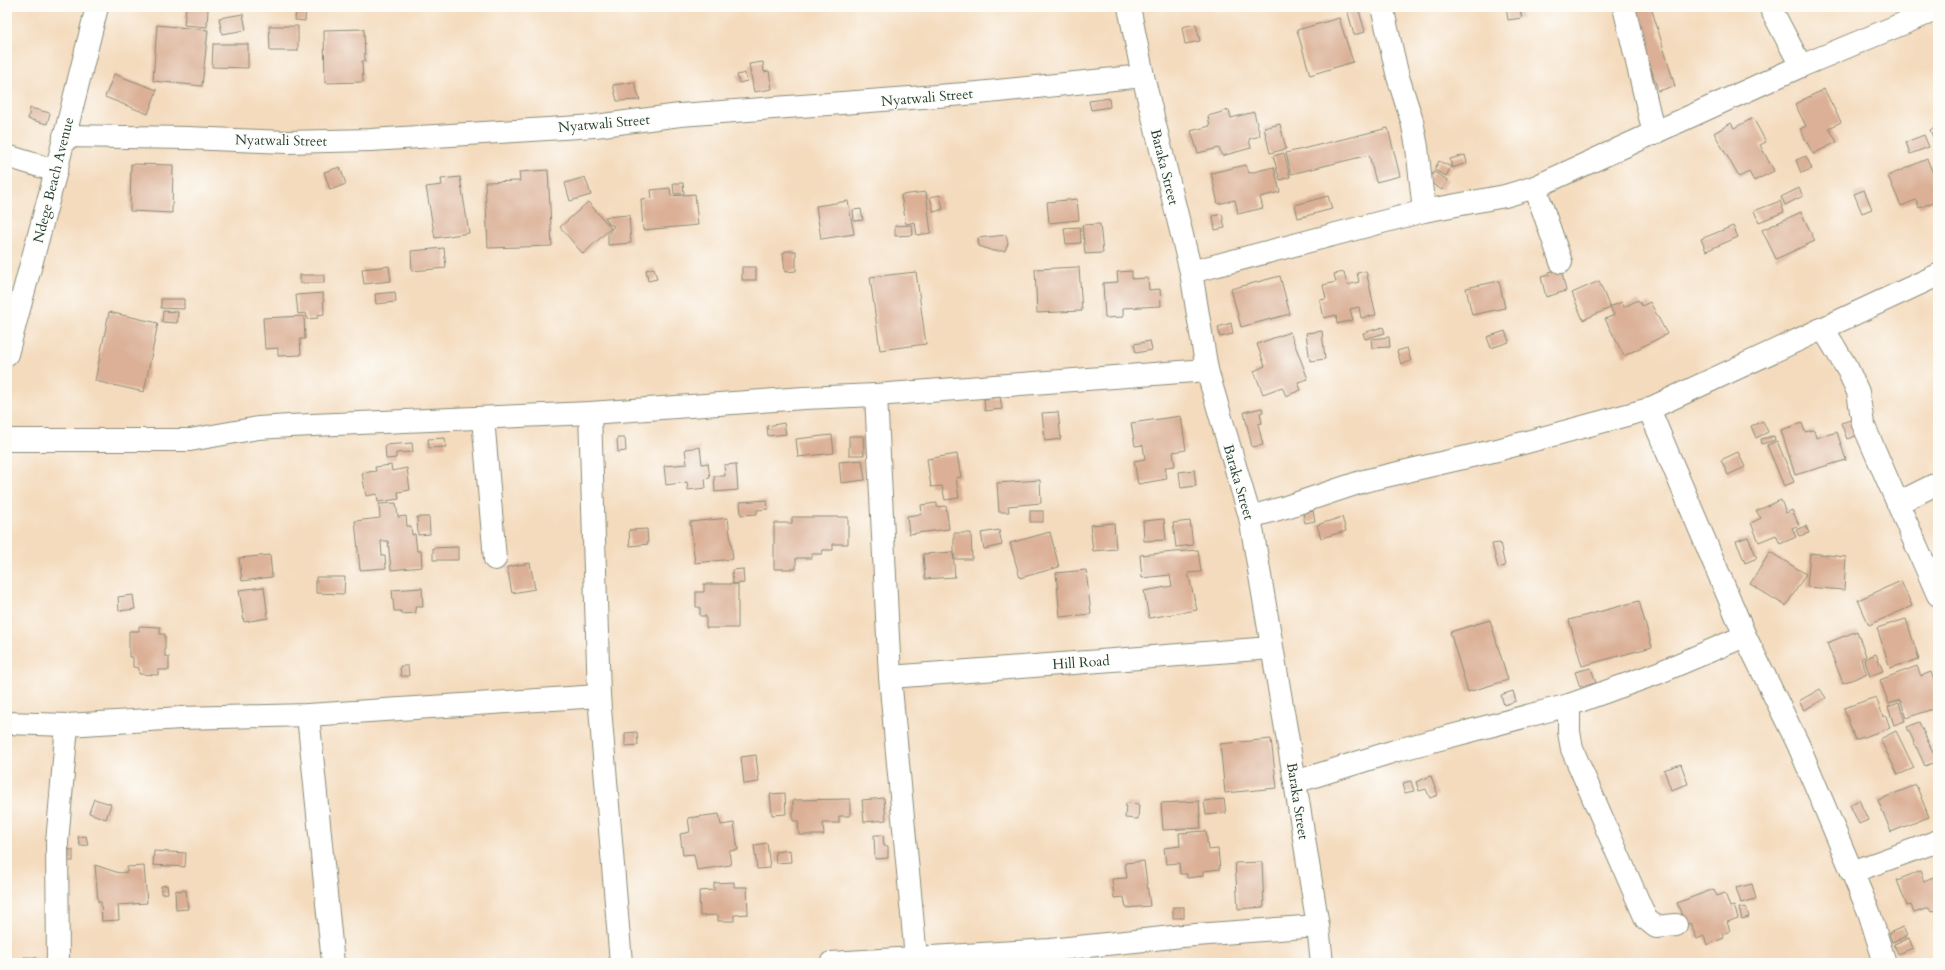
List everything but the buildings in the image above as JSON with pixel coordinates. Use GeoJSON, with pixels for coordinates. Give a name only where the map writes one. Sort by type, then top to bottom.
{"type":"FeatureCollection","features":[{"type":"Feature","properties":{"kind":"street","name":"Ndege Beach Avenue"},"geometry":{"type":"LineString","coordinates":[[7,354],[56,171],[97,7]]}},
{"type":"Feature","properties":{"kind":"street","name":"Baraka Street"},"geometry":{"type":"LineString","coordinates":[[1129,7],[1143,76],[1191,272],[1207,370],[1250,516],[1271,648],[1295,782],[1318,926],[1322,963]]}},
{"type":"Feature","properties":{"kind":"street"},"geometry":{"type":"LineString","coordinates":[[1382,7],[1398,77],[1412,121],[1418,147],[1424,211]]}},
{"type":"Feature","properties":{"kind":"street"},"geometry":{"type":"LineString","coordinates":[[1624,7],[1654,134]]}},
{"type":"Feature","properties":{"kind":"street"},"geometry":{"type":"LineString","coordinates":[[1770,7],[1801,66]]}},
{"type":"Feature","properties":{"kind":"street"},"geometry":{"type":"LineString","coordinates":[[1191,272],[1424,211],[1505,196],[1535,187],[1801,66],[1938,9]]}},
{"type":"Feature","properties":{"kind":"street","name":"Nyatwali Street"},"geometry":{"type":"LineString","coordinates":[[64,136],[180,137],[286,142],[370,140],[595,126],[680,115],[978,93],[1143,76]]}},
{"type":"Feature","properties":{"kind":"street"},"geometry":{"type":"LineString","coordinates":[[7,156],[56,171]]}},
{"type":"Feature","properties":{"kind":"street"},"geometry":{"type":"LineString","coordinates":[[1535,187],[1561,262]]}},
{"type":"Feature","properties":{"kind":"street"},"geometry":{"type":"LineString","coordinates":[[1250,516],[1278,509],[1364,481],[1497,450],[1649,409],[1938,275]]}},
{"type":"Feature","properties":{"kind":"street"},"geometry":{"type":"LineString","coordinates":[[1823,328],[1856,386],[1863,424],[1938,595]]}},
{"type":"Feature","properties":{"kind":"street"},"geometry":{"type":"LineString","coordinates":[[7,440],[190,440],[258,428],[590,413],[796,398],[876,395],[1207,370]]}},
{"type":"Feature","properties":{"kind":"street"},"geometry":{"type":"LineString","coordinates":[[876,395],[890,677],[916,958]]}},
{"type":"Feature","properties":{"kind":"street"},"geometry":{"type":"LineString","coordinates":[[1649,409],[1745,636],[1798,744],[1869,912],[1885,963]]}},
{"type":"Feature","properties":{"kind":"street"},"geometry":{"type":"LineString","coordinates":[[590,413],[599,696],[620,963]]}},
{"type":"Feature","properties":{"kind":"street"},"geometry":{"type":"LineString","coordinates":[[483,418],[495,559]]}},
{"type":"Feature","properties":{"kind":"street"},"geometry":{"type":"LineString","coordinates":[[1898,503],[1938,483]]}},
{"type":"Feature","properties":{"kind":"street"},"geometry":{"type":"LineString","coordinates":[[1295,782],[1398,750],[1569,705],[1658,673],[1745,636]]}},
{"type":"Feature","properties":{"kind":"street","name":"Hill Road"},"geometry":{"type":"LineString","coordinates":[[890,677],[1271,648]]}},
{"type":"Feature","properties":{"kind":"street"},"geometry":{"type":"LineString","coordinates":[[7,723],[67,725],[182,718],[308,715],[599,696]]}},
{"type":"Feature","properties":{"kind":"street"},"geometry":{"type":"LineString","coordinates":[[1569,705],[1569,732],[1572,749],[1646,919],[1656,927],[1676,925]]}},
{"type":"Feature","properties":{"kind":"street"},"geometry":{"type":"LineString","coordinates":[[308,715],[333,963]]}},
{"type":"Feature","properties":{"kind":"street"},"geometry":{"type":"LineString","coordinates":[[58,963],[57,843],[67,725]]}},
{"type":"Feature","properties":{"kind":"street"},"geometry":{"type":"LineString","coordinates":[[1852,872],[1938,841]]}},
{"type":"Feature","properties":{"kind":"street"},"geometry":{"type":"LineString","coordinates":[[831,963],[916,958],[1050,956],[1182,936],[1318,926]]}}]}
